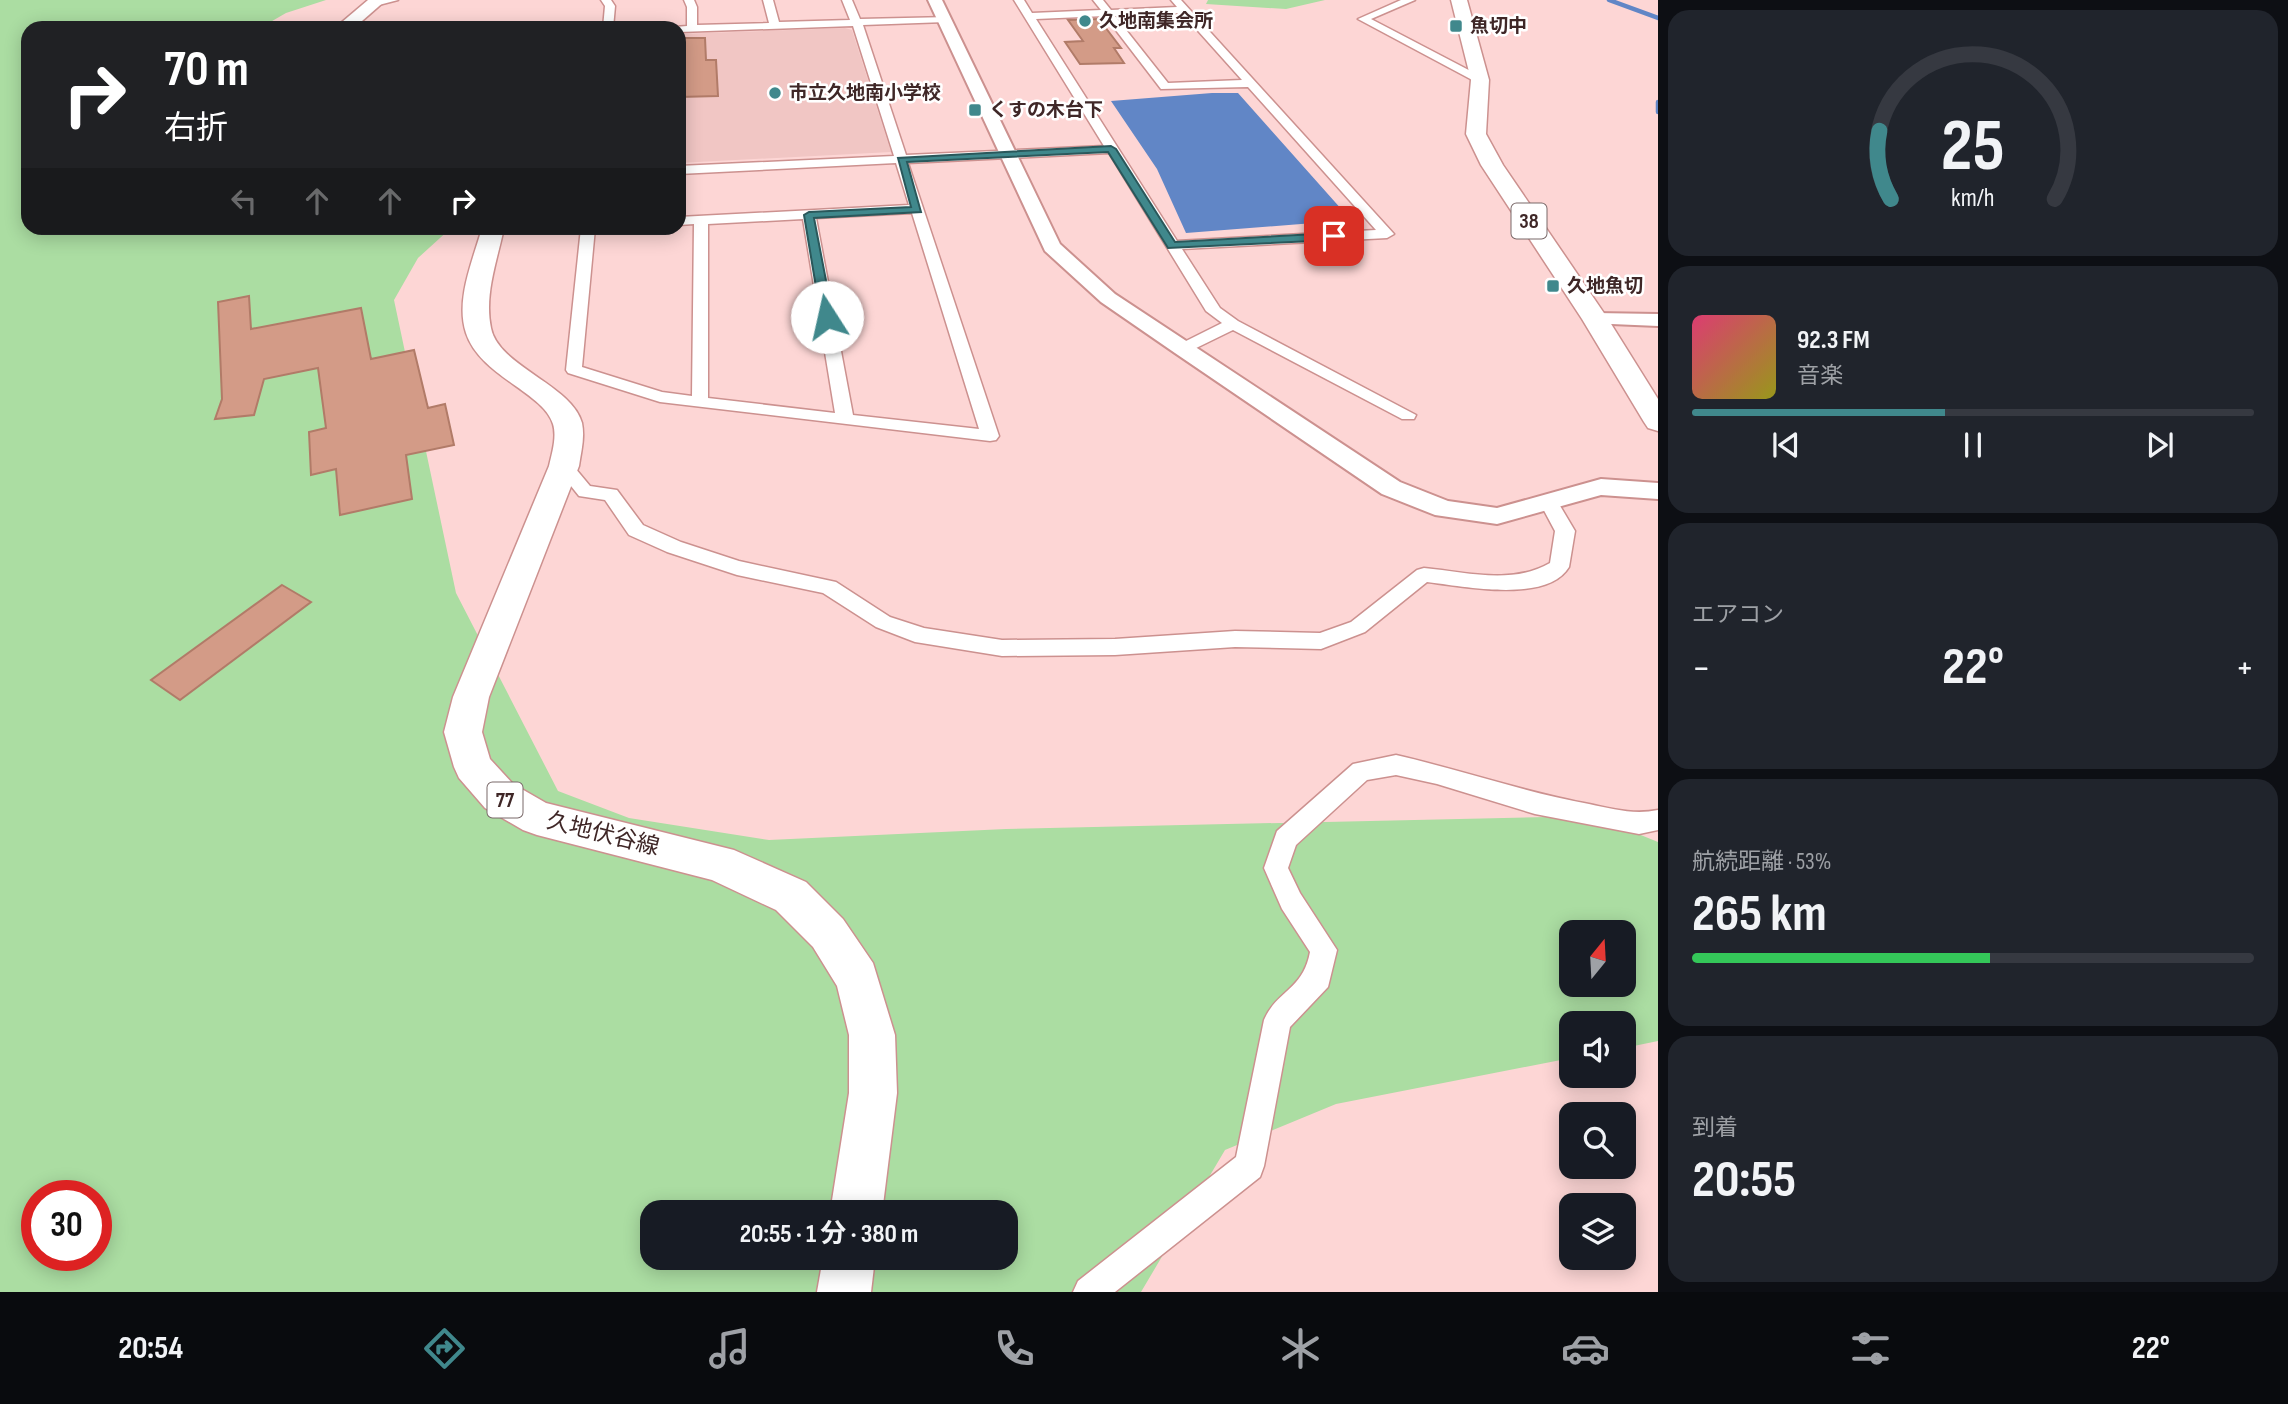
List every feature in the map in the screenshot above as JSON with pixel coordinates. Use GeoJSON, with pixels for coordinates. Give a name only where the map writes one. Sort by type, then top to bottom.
{"type":"FeatureCollection","features":[{"type":"Feature","properties":{"kind":"main road","name":"38"},"geometry":{"type":"LineString","coordinates":[[1460,0],[1480,80],[1476,134],[1492,165],[1595,318],[1658,422]]}},
{"type":"Feature","properties":{"kind":"main road"},"geometry":{"type":"LineString","coordinates":[[352,21],[376,1]]}},
{"type":"Feature","properties":{"kind":"main road","name":"久地伏谷線"},"geometry":{"type":"LineString","coordinates":[[491,235],[475,302],[478,331],[488,352],[549,398],[567,421],[569,439],[564,466],[471,697],[463,732],[473,767],[499,796],[537,818],[719,863],[791,896],[828,933],[857,978],[872,1035],[873,1093],[858,1200]]}},
{"type":"Feature","properties":{"kind":"main road"},"geometry":{"type":"LineString","coordinates":[[845,1292],[848,1270]]}},
{"type":"Feature","properties":{"kind":"street"},"geometry":{"type":"LineString","coordinates":[[376,1],[393,0]]}},
{"type":"Feature","properties":{"kind":"street"},"geometry":{"type":"LineString","coordinates":[[606,0],[610,6],[609,21]]}},
{"type":"Feature","properties":{"kind":"street"},"geometry":{"type":"LineString","coordinates":[[689,0],[692,7],[692,29]]}},
{"type":"Feature","properties":{"kind":"street"},"geometry":{"type":"LineString","coordinates":[[768,0],[775,26]]}},
{"type":"Feature","properties":{"kind":"street"},"geometry":{"type":"LineString","coordinates":[[587,235],[574,370],[660,397],[990,436],[857,23],[847,0]]}},
{"type":"Feature","properties":{"kind":"street"},"geometry":{"type":"LineString","coordinates":[[935,0],[1052,247],[1108,298],[1182,349],[1391,488],[1444,509],[1497,516],[1601,487],[1658,491]]}},
{"type":"Feature","properties":{"kind":"street"},"geometry":{"type":"LineString","coordinates":[[1019,0],[1214,311],[1233,324],[1408,415]]}},
{"type":"Feature","properties":{"kind":"street"},"geometry":{"type":"LineString","coordinates":[[1098,0],[1166,87],[1251,83]]}},
{"type":"Feature","properties":{"kind":"street"},"geometry":{"type":"LineString","coordinates":[[1172,245],[1388,233],[1176,0]]}},
{"type":"Feature","properties":{"kind":"street"},"geometry":{"type":"LineString","coordinates":[[1410,0],[1363,19],[1480,80]]}},
{"type":"Feature","properties":{"kind":"street"},"geometry":{"type":"LineString","coordinates":[[1030,16],[1186,10]]}},
{"type":"Feature","properties":{"kind":"street"},"geometry":{"type":"LineString","coordinates":[[686,29],[946,19]]}},
{"type":"Feature","properties":{"kind":"street"},"geometry":{"type":"LineString","coordinates":[[686,170],[1111,149]]}},
{"type":"Feature","properties":{"kind":"street"},"geometry":{"type":"LineString","coordinates":[[686,221],[917,209]]}},
{"type":"Feature","properties":{"kind":"street"},"geometry":{"type":"LineString","coordinates":[[809,215],[845,419]]}},
{"type":"Feature","properties":{"kind":"street"},"geometry":{"type":"LineString","coordinates":[[699,402],[701,220]]}},
{"type":"Feature","properties":{"kind":"street"},"geometry":{"type":"LineString","coordinates":[[1595,318],[1658,320]]}},
{"type":"Feature","properties":{"kind":"street"},"geometry":{"type":"LineString","coordinates":[[1182,349],[1233,324]]}},
{"type":"Feature","properties":{"kind":"street"},"geometry":{"type":"LineString","coordinates":[[564,466],[585,492],[611,494],[636,530],[674,547],[737,568],[829,587],[883,622],[922,636],[1002,648],[1115,647],[1235,639],[1321,641],[1358,627],[1424,575],[1515,584],[1542,577],[1559,568],[1565,531],[1549,503]]}},
{"type":"Feature","properties":{"kind":"street"},"geometry":{"type":"LineString","coordinates":[[1089,1292],[1249,1166],[1278,1020],[1319,978],[1324,950],[1292,901],[1276,868],[1286,839],[1361,771],[1396,765],[1437,774],[1535,804],[1639,824],[1658,820]]}},
{"type":"Feature","properties":{"kind":"shaded area","name":"市立久地南小学校"},"geometry":{"type":"Polygon","coordinates":[[[845,28],[852,30],[891,152],[686,163],[686,34],[845,28]]]}},
{"type":"Feature","properties":{"kind":"green space"},"geometry":{"type":"Polygon","coordinates":[[[0,0],[326,0],[286,13],[272,21],[21,21],[21,235],[443,235],[418,258],[394,300],[456,593],[558,791],[629,818],[769,840],[1006,829],[1594,816],[1658,842],[1658,1041],[1636,1046],[1636,1011],[1559,1011],[1559,1060],[1336,1104],[1225,1150],[1141,1292],[0,1292],[0,0]]]}},
{"type":"Feature","properties":{"kind":"green space"},"geometry":{"type":"Polygon","coordinates":[[[1208,0],[1325,0],[1286,9],[1206,4],[1208,0]]]}},
{"type":"Feature","properties":{"kind":"water"},"geometry":{"type":"Polygon","coordinates":[[[1238,93],[1351,220],[1186,233],[1157,169],[1111,101],[1238,93]]]}},
{"type":"Feature","properties":{"kind":"building"},"geometry":{"type":"Polygon","coordinates":[[[1099,19],[1121,48],[1114,48],[1124,63],[1080,64],[1065,42],[1083,41],[1068,20],[1099,19]]]}},
{"type":"Feature","properties":{"kind":"building"},"geometry":{"type":"Polygon","coordinates":[[[686,38],[705,38],[706,60],[716,60],[718,96],[686,97],[686,38]]]}},
{"type":"Feature","properties":{"kind":"building"},"geometry":{"type":"Polygon","coordinates":[[[249,296],[251,329],[361,308],[371,359],[414,350],[428,408],[445,404],[454,445],[406,455],[412,499],[340,515],[336,469],[311,475],[309,432],[326,428],[318,368],[264,379],[254,415],[215,419],[222,399],[218,302],[249,296]]]}},
{"type":"Feature","properties":{"kind":"building"},"geometry":{"type":"Polygon","coordinates":[[[282,585],[311,602],[180,700],[151,680],[282,585]]]}},
{"type":"Feature","properties":{"kind":"waterway"},"geometry":{"type":"LineString","coordinates":[[1609,0],[1658,18]]}},
{"type":"Feature","properties":{"kind":"waterway"},"geometry":{"type":"LineString","coordinates":[[1658,102],[1658,112]]}},
{"type":"Feature","properties":{"kind":"place","name":"久地南集会所"},"geometry":{"type":"Point","coordinates":[1085,21]}},
{"type":"Feature","properties":{"kind":"place","name":"魚切中"},"geometry":{"type":"Point","coordinates":[1456,26]}},
{"type":"Feature","properties":{"kind":"place","name":"市立久地南小学校"},"geometry":{"type":"Point","coordinates":[775,93]}},
{"type":"Feature","properties":{"kind":"place","name":"くすの木台下"},"geometry":{"type":"Point","coordinates":[975,110]}},
{"type":"Feature","properties":{"kind":"place","name":"久地魚切"},"geometry":{"type":"Point","coordinates":[1553,286]}},
{"type":"Feature","properties":{"kind":"route"},"geometry":{"type":"LineString","coordinates":[[827,317],[809,215],[917,209],[901,160],[1111,149],[1172,245],[1334,236]]}}]}
